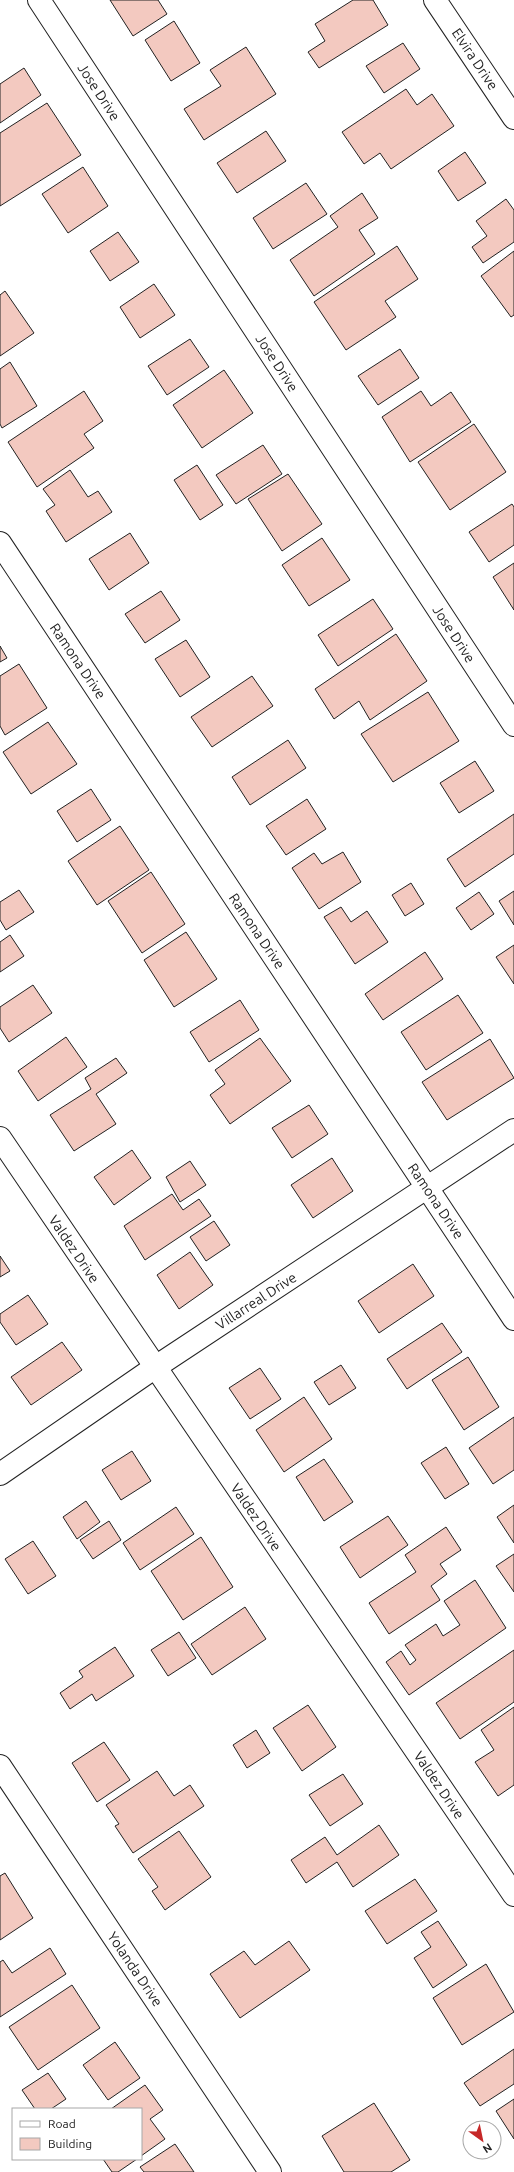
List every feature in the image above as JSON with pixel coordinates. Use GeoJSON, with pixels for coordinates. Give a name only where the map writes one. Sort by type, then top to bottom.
{"type":"FeatureCollection","features":[{"type":"Feature","properties":{"kind":"street","name":"Jose Drive"},"geometry":{"type":"LineString","coordinates":[[39,0],[514,725]]}},
{"type":"Feature","properties":{"kind":"street","name":"Elvira Drive"},"geometry":{"type":"LineString","coordinates":[[435,0],[514,118]]}},
{"type":"Feature","properties":{"kind":"street","name":"Ramona Drive"},"geometry":{"type":"LineString","coordinates":[[0,543],[514,1319]]}},
{"type":"Feature","properties":{"kind":"street","name":"Villarreal Drive"},"geometry":{"type":"LineString","coordinates":[[0,1474],[154,1368],[514,1130]]}},
{"type":"Feature","properties":{"kind":"street","name":"Valdez Drive"},"geometry":{"type":"LineString","coordinates":[[0,1138],[154,1368],[514,1895]]}},
{"type":"Feature","properties":{"kind":"street","name":"Yolanda Drive"},"geometry":{"type":"LineString","coordinates":[[0,1766],[270,2172]]}},
{"type":"Feature","properties":{"kind":"building"},"geometry":{"type":"Polygon","coordinates":[[[110,0],[158,0],[167,14],[133,36],[110,0]]]}},
{"type":"Feature","properties":{"kind":"building"},"geometry":{"type":"Polygon","coordinates":[[[353,0],[373,0],[388,25],[319,68],[308,52],[325,41],[315,24],[353,0]]]}},
{"type":"Feature","properties":{"kind":"building"},"geometry":{"type":"Polygon","coordinates":[[[174,21],[200,63],[171,81],[145,40],[174,21]]]}},
{"type":"Feature","properties":{"kind":"building"},"geometry":{"type":"Polygon","coordinates":[[[403,43],[420,69],[384,93],[366,66],[403,43]]]}},
{"type":"Feature","properties":{"kind":"building"},"geometry":{"type":"Polygon","coordinates":[[[246,47],[276,94],[204,140],[184,109],[221,86],[210,70],[246,47]]]}},
{"type":"Feature","properties":{"kind":"building"},"geometry":{"type":"Polygon","coordinates":[[[24,68],[41,95],[0,123],[0,84],[24,68]]]}},
{"type":"Feature","properties":{"kind":"building"},"geometry":{"type":"Polygon","coordinates":[[[406,89],[417,105],[432,94],[454,126],[391,169],[380,153],[364,164],[342,132],[406,89]]]}},
{"type":"Feature","properties":{"kind":"building"},"geometry":{"type":"Polygon","coordinates":[[[47,103],[81,155],[0,206],[0,133],[47,103]]]}},
{"type":"Feature","properties":{"kind":"building"},"geometry":{"type":"Polygon","coordinates":[[[266,131],[286,161],[237,193],[217,163],[266,131]]]}},
{"type":"Feature","properties":{"kind":"building"},"geometry":{"type":"Polygon","coordinates":[[[465,152],[486,183],[458,201],[438,171],[465,152]]]}},
{"type":"Feature","properties":{"kind":"building"},"geometry":{"type":"Polygon","coordinates":[[[83,167],[108,206],[68,233],[42,194],[83,167]]]}},
{"type":"Feature","properties":{"kind":"building"},"geometry":{"type":"Polygon","coordinates":[[[306,183],[327,214],[273,249],[253,218],[306,183]]]}},
{"type":"Feature","properties":{"kind":"building"},"geometry":{"type":"Polygon","coordinates":[[[362,193],[378,218],[359,230],[375,254],[314,296],[290,260],[338,227],[330,216],[362,193]]]}},
{"type":"Feature","properties":{"kind":"building"},"geometry":{"type":"Polygon","coordinates":[[[506,199],[514,210],[514,242],[483,263],[472,247],[487,236],[476,221],[506,199]]]}},
{"type":"Feature","properties":{"kind":"building"},"geometry":{"type":"Polygon","coordinates":[[[118,232],[139,262],[110,281],[90,251],[118,232]]]}},
{"type":"Feature","properties":{"kind":"building"},"geometry":{"type":"Polygon","coordinates":[[[397,246],[418,279],[385,301],[396,317],[346,350],[314,302],[397,246]]]}},
{"type":"Feature","properties":{"kind":"building"},"geometry":{"type":"Polygon","coordinates":[[[514,251],[514,315],[511,317],[481,276],[514,251]]]}},
{"type":"Feature","properties":{"kind":"building"},"geometry":{"type":"Polygon","coordinates":[[[154,284],[175,315],[140,338],[120,307],[154,284]]]}},
{"type":"Feature","properties":{"kind":"building"},"geometry":{"type":"Polygon","coordinates":[[[5,291],[34,333],[0,356],[0,295],[5,291]]]}},
{"type":"Feature","properties":{"kind":"building"},"geometry":{"type":"Polygon","coordinates":[[[190,339],[209,367],[167,395],[148,366],[190,339]]]}},
{"type":"Feature","properties":{"kind":"building"},"geometry":{"type":"Polygon","coordinates":[[[400,349],[419,378],[378,405],[358,376],[400,349]]]}},
{"type":"Feature","properties":{"kind":"building"},"geometry":{"type":"Polygon","coordinates":[[[10,362],[37,406],[2,428],[0,424],[0,369],[10,362]]]}},
{"type":"Feature","properties":{"kind":"building"},"geometry":{"type":"Polygon","coordinates":[[[224,370],[253,413],[202,448],[173,405],[224,370]]]}},
{"type":"Feature","properties":{"kind":"building"},"geometry":{"type":"Polygon","coordinates":[[[84,391],[103,421],[84,434],[94,448],[37,487],[8,442],[84,391]]]}},
{"type":"Feature","properties":{"kind":"building"},"geometry":{"type":"Polygon","coordinates":[[[421,391],[431,406],[451,392],[471,422],[410,462],[382,417],[421,391]]]}},
{"type":"Feature","properties":{"kind":"building"},"geometry":{"type":"Polygon","coordinates":[[[474,424],[506,472],[450,510],[418,462],[474,424]]]}},
{"type":"Feature","properties":{"kind":"building"},"geometry":{"type":"Polygon","coordinates":[[[263,445],[282,474],[236,504],[216,475],[263,445]]]}},
{"type":"Feature","properties":{"kind":"building"},"geometry":{"type":"Polygon","coordinates":[[[197,465],[223,505],[200,520],[174,480],[197,465]]]}},
{"type":"Feature","properties":{"kind":"building"},"geometry":{"type":"Polygon","coordinates":[[[70,470],[88,497],[98,491],[112,512],[66,542],[46,511],[55,505],[43,489],[70,470]]]}},
{"type":"Feature","properties":{"kind":"building"},"geometry":{"type":"Polygon","coordinates":[[[288,474],[322,524],[282,551],[248,499],[288,474]]]}},
{"type":"Feature","properties":{"kind":"building"},"geometry":{"type":"Polygon","coordinates":[[[512,504],[514,507],[514,545],[489,562],[469,532],[512,504]]]}},
{"type":"Feature","properties":{"kind":"building"},"geometry":{"type":"Polygon","coordinates":[[[130,533],[149,563],[109,590],[89,559],[130,533]]]}},
{"type":"Feature","properties":{"kind":"building"},"geometry":{"type":"Polygon","coordinates":[[[322,538],[350,580],[309,606],[282,565],[322,538]]]}},
{"type":"Feature","properties":{"kind":"building"},"geometry":{"type":"Polygon","coordinates":[[[514,563],[514,610],[493,577],[514,563]]]}},
{"type":"Feature","properties":{"kind":"building"},"geometry":{"type":"Polygon","coordinates":[[[161,591],[180,620],[145,643],[125,614],[161,591]]]}},
{"type":"Feature","properties":{"kind":"building"},"geometry":{"type":"Polygon","coordinates":[[[373,599],[393,629],[338,666],[318,635],[373,599]]]}},
{"type":"Feature","properties":{"kind":"building"},"geometry":{"type":"Polygon","coordinates":[[[396,634],[427,681],[370,720],[359,701],[334,719],[315,689],[396,634]]]}},
{"type":"Feature","properties":{"kind":"building"},"geometry":{"type":"Polygon","coordinates":[[[186,640],[210,677],[180,697],[155,659],[186,640]]]}},
{"type":"Feature","properties":{"kind":"building"},"geometry":{"type":"Polygon","coordinates":[[[0,646],[7,658],[0,662],[0,646]]]}},
{"type":"Feature","properties":{"kind":"building"},"geometry":{"type":"Polygon","coordinates":[[[19,664],[47,708],[5,735],[0,726],[0,676],[19,664]]]}},
{"type":"Feature","properties":{"kind":"building"},"geometry":{"type":"Polygon","coordinates":[[[252,676],[273,706],[212,747],[191,717],[252,676]]]}},
{"type":"Feature","properties":{"kind":"building"},"geometry":{"type":"Polygon","coordinates":[[[428,692],[459,741],[393,782],[361,734],[428,692]]]}},
{"type":"Feature","properties":{"kind":"building"},"geometry":{"type":"Polygon","coordinates":[[[48,722],[77,764],[31,794],[3,752],[48,722]]]}},
{"type":"Feature","properties":{"kind":"building"},"geometry":{"type":"Polygon","coordinates":[[[288,740],[306,768],[250,805],[232,777],[288,740]]]}},
{"type":"Feature","properties":{"kind":"building"},"geometry":{"type":"Polygon","coordinates":[[[475,761],[494,791],[459,813],[440,783],[475,761]]]}},
{"type":"Feature","properties":{"kind":"building"},"geometry":{"type":"Polygon","coordinates":[[[91,789],[111,820],[77,842],[57,811],[91,789]]]}},
{"type":"Feature","properties":{"kind":"building"},"geometry":{"type":"Polygon","coordinates":[[[307,799],[326,829],[286,855],[266,826],[307,799]]]}},
{"type":"Feature","properties":{"kind":"building"},"geometry":{"type":"Polygon","coordinates":[[[514,814],[514,854],[465,887],[447,859],[514,814]]]}},
{"type":"Feature","properties":{"kind":"building"},"geometry":{"type":"Polygon","coordinates":[[[120,826],[149,870],[97,905],[68,861],[120,826]]]}},
{"type":"Feature","properties":{"kind":"building"},"geometry":{"type":"Polygon","coordinates":[[[343,852],[361,882],[319,909],[292,868],[314,853],[322,864],[343,852]]]}},
{"type":"Feature","properties":{"kind":"building"},"geometry":{"type":"Polygon","coordinates":[[[151,872],[185,924],[142,953],[108,901],[151,872]]]}},
{"type":"Feature","properties":{"kind":"building"},"geometry":{"type":"Polygon","coordinates":[[[411,883],[424,904],[405,916],[392,895],[411,883]]]}},
{"type":"Feature","properties":{"kind":"building"},"geometry":{"type":"Polygon","coordinates":[[[19,890],[34,912],[6,930],[0,920],[0,902],[19,890]]]}},
{"type":"Feature","properties":{"kind":"building"},"geometry":{"type":"Polygon","coordinates":[[[514,891],[514,925],[499,901],[514,891]]]}},
{"type":"Feature","properties":{"kind":"building"},"geometry":{"type":"Polygon","coordinates":[[[479,892],[494,914],[471,930],[456,908],[479,892]]]}},
{"type":"Feature","properties":{"kind":"building"},"geometry":{"type":"Polygon","coordinates":[[[341,907],[351,922],[367,911],[388,942],[355,964],[324,917],[341,907]]]}},
{"type":"Feature","properties":{"kind":"building"},"geometry":{"type":"Polygon","coordinates":[[[186,932],[217,979],[174,1007],[144,960],[186,932]]]}},
{"type":"Feature","properties":{"kind":"building"},"geometry":{"type":"Polygon","coordinates":[[[10,935],[24,956],[0,972],[0,942],[10,935]]]}},
{"type":"Feature","properties":{"kind":"building"},"geometry":{"type":"Polygon","coordinates":[[[514,945],[514,984],[496,957],[514,945]]]}},
{"type":"Feature","properties":{"kind":"building"},"geometry":{"type":"Polygon","coordinates":[[[425,952],[443,979],[383,1020],[365,994],[425,952]]]}},
{"type":"Feature","properties":{"kind":"building"},"geometry":{"type":"Polygon","coordinates":[[[33,985],[52,1013],[9,1042],[0,1028],[0,1007],[33,985]]]}},
{"type":"Feature","properties":{"kind":"building"},"geometry":{"type":"Polygon","coordinates":[[[458,995],[483,1033],[426,1070],[401,1032],[458,995]]]}},
{"type":"Feature","properties":{"kind":"building"},"geometry":{"type":"Polygon","coordinates":[[[240,1000],[259,1030],[209,1062],[190,1032],[240,1000]]]}},
{"type":"Feature","properties":{"kind":"building"},"geometry":{"type":"Polygon","coordinates":[[[66,1037],[87,1067],[38,1101],[18,1071],[66,1037]]]}},
{"type":"Feature","properties":{"kind":"building"},"geometry":{"type":"Polygon","coordinates":[[[260,1038],[291,1081],[230,1124],[210,1095],[225,1084],[215,1070],[260,1038]]]}},
{"type":"Feature","properties":{"kind":"building"},"geometry":{"type":"Polygon","coordinates":[[[490,1039],[514,1078],[447,1120],[422,1082],[490,1039]]]}},
{"type":"Feature","properties":{"kind":"building"},"geometry":{"type":"Polygon","coordinates":[[[116,1058],[127,1073],[96,1094],[116,1124],[74,1151],[50,1115],[91,1089],[85,1078],[116,1058]]]}},
{"type":"Feature","properties":{"kind":"building"},"geometry":{"type":"Polygon","coordinates":[[[309,1105],[328,1134],[292,1158],[272,1128],[309,1105]]]}},
{"type":"Feature","properties":{"kind":"building"},"geometry":{"type":"Polygon","coordinates":[[[132,1150],[151,1178],[114,1205],[94,1177],[132,1150]]]}},
{"type":"Feature","properties":{"kind":"building"},"geometry":{"type":"Polygon","coordinates":[[[332,1158],[353,1191],[313,1218],[291,1185],[332,1158]]]}},
{"type":"Feature","properties":{"kind":"building"},"geometry":{"type":"Polygon","coordinates":[[[190,1161],[206,1185],[180,1202],[166,1177],[190,1161]]]}},
{"type":"Feature","properties":{"kind":"building"},"geometry":{"type":"Polygon","coordinates":[[[172,1194],[183,1210],[199,1199],[211,1216],[145,1260],[124,1226],[172,1194]]]}},
{"type":"Feature","properties":{"kind":"building"},"geometry":{"type":"Polygon","coordinates":[[[214,1221],[230,1245],[206,1261],[190,1237],[214,1221]]]}},
{"type":"Feature","properties":{"kind":"building"},"geometry":{"type":"Polygon","coordinates":[[[190,1252],[213,1285],[179,1309],[157,1275],[190,1252]]]}},
{"type":"Feature","properties":{"kind":"building"},"geometry":{"type":"Polygon","coordinates":[[[0,1256],[10,1271],[0,1277],[0,1256]]]}},
{"type":"Feature","properties":{"kind":"building"},"geometry":{"type":"Polygon","coordinates":[[[413,1264],[434,1296],[379,1333],[358,1301],[413,1264]]]}},
{"type":"Feature","properties":{"kind":"building"},"geometry":{"type":"Polygon","coordinates":[[[28,1295],[48,1324],[16,1345],[0,1322],[0,1314],[28,1295]]]}},
{"type":"Feature","properties":{"kind":"building"},"geometry":{"type":"Polygon","coordinates":[[[442,1323],[462,1352],[407,1389],[387,1359],[442,1323]]]}},
{"type":"Feature","properties":{"kind":"building"},"geometry":{"type":"Polygon","coordinates":[[[62,1342],[82,1370],[31,1405],[11,1377],[62,1342]]]}},
{"type":"Feature","properties":{"kind":"building"},"geometry":{"type":"Polygon","coordinates":[[[468,1357],[499,1407],[464,1430],[432,1380],[468,1357]]]}},
{"type":"Feature","properties":{"kind":"building"},"geometry":{"type":"Polygon","coordinates":[[[341,1365],[356,1388],[329,1405],[314,1382],[341,1365]]]}},
{"type":"Feature","properties":{"kind":"building"},"geometry":{"type":"Polygon","coordinates":[[[260,1368],[281,1399],[250,1419],[229,1388],[260,1368]]]}},
{"type":"Feature","properties":{"kind":"building"},"geometry":{"type":"Polygon","coordinates":[[[304,1397],[332,1439],[284,1472],[256,1430],[304,1397]]]}},
{"type":"Feature","properties":{"kind":"building"},"geometry":{"type":"Polygon","coordinates":[[[514,1417],[514,1470],[493,1484],[469,1448],[514,1417]]]}},
{"type":"Feature","properties":{"kind":"building"},"geometry":{"type":"Polygon","coordinates":[[[446,1447],[469,1484],[445,1499],[421,1463],[446,1447]]]}},
{"type":"Feature","properties":{"kind":"building"},"geometry":{"type":"Polygon","coordinates":[[[132,1451],[151,1481],[121,1500],[102,1470],[132,1451]]]}},
{"type":"Feature","properties":{"kind":"building"},"geometry":{"type":"Polygon","coordinates":[[[324,1459],[353,1502],[324,1521],[296,1477],[324,1459]]]}},
{"type":"Feature","properties":{"kind":"building"},"geometry":{"type":"Polygon","coordinates":[[[86,1501],[100,1522],[77,1539],[63,1517],[86,1501]]]}},
{"type":"Feature","properties":{"kind":"building"},"geometry":{"type":"Polygon","coordinates":[[[514,1505],[514,1543],[497,1517],[514,1505]]]}},
{"type":"Feature","properties":{"kind":"building"},"geometry":{"type":"Polygon","coordinates":[[[176,1507],[194,1534],[140,1570],[123,1543],[176,1507]]]}},
{"type":"Feature","properties":{"kind":"building"},"geometry":{"type":"Polygon","coordinates":[[[388,1516],[408,1545],[360,1578],[340,1547],[388,1516]]]}},
{"type":"Feature","properties":{"kind":"building"},"geometry":{"type":"Polygon","coordinates":[[[109,1521],[121,1540],[93,1559],[80,1540],[109,1521]]]}},
{"type":"Feature","properties":{"kind":"building"},"geometry":{"type":"Polygon","coordinates":[[[446,1527],[461,1550],[440,1564],[447,1574],[431,1586],[440,1600],[389,1634],[369,1603],[416,1572],[405,1555],[446,1527]]]}},
{"type":"Feature","properties":{"kind":"building"},"geometry":{"type":"Polygon","coordinates":[[[201,1537],[233,1587],[183,1620],[151,1571],[201,1537]]]}},
{"type":"Feature","properties":{"kind":"building"},"geometry":{"type":"Polygon","coordinates":[[[33,1541],[56,1576],[28,1594],[5,1559],[33,1541]]]}},
{"type":"Feature","properties":{"kind":"building"},"geometry":{"type":"Polygon","coordinates":[[[514,1554],[514,1592],[496,1566],[514,1554]]]}},
{"type":"Feature","properties":{"kind":"building"},"geometry":{"type":"Polygon","coordinates":[[[475,1580],[506,1628],[409,1695],[386,1662],[401,1651],[410,1665],[416,1660],[405,1645],[436,1624],[443,1636],[460,1625],[444,1601],[475,1580]]]}},
{"type":"Feature","properties":{"kind":"building"},"geometry":{"type":"Polygon","coordinates":[[[245,1607],[266,1639],[212,1675],[191,1644],[245,1607]]]}},
{"type":"Feature","properties":{"kind":"building"},"geometry":{"type":"Polygon","coordinates":[[[179,1632],[196,1658],[168,1676],[151,1650],[179,1632]]]}},
{"type":"Feature","properties":{"kind":"building"},"geometry":{"type":"Polygon","coordinates":[[[115,1647],[134,1676],[96,1701],[92,1694],[70,1709],[60,1693],[83,1677],[79,1671],[115,1647]]]}},
{"type":"Feature","properties":{"kind":"building"},"geometry":{"type":"Polygon","coordinates":[[[514,1650],[514,1702],[460,1739],[436,1703],[514,1650]]]}},
{"type":"Feature","properties":{"kind":"building"},"geometry":{"type":"Polygon","coordinates":[[[308,1705],[336,1747],[302,1771],[273,1728],[308,1705]]]}},
{"type":"Feature","properties":{"kind":"building"},"geometry":{"type":"Polygon","coordinates":[[[514,1707],[514,1785],[498,1796],[475,1762],[494,1750],[481,1730],[514,1707]]]}},
{"type":"Feature","properties":{"kind":"building"},"geometry":{"type":"Polygon","coordinates":[[[256,1730],[270,1753],[247,1768],[233,1745],[256,1730]]]}},
{"type":"Feature","properties":{"kind":"building"},"geometry":{"type":"Polygon","coordinates":[[[104,1742],[130,1780],[97,1802],[72,1763],[104,1742]]]}},
{"type":"Feature","properties":{"kind":"building"},"geometry":{"type":"Polygon","coordinates":[[[157,1771],[174,1796],[190,1785],[204,1806],[133,1853],[115,1826],[119,1824],[106,1805],[157,1771]]]}},
{"type":"Feature","properties":{"kind":"building"},"geometry":{"type":"Polygon","coordinates":[[[343,1774],[363,1804],[330,1826],[309,1795],[343,1774]]]}},
{"type":"Feature","properties":{"kind":"building"},"geometry":{"type":"Polygon","coordinates":[[[379,1825],[399,1855],[353,1887],[337,1862],[306,1883],[291,1860],[325,1837],[337,1855],[379,1825]]]}},
{"type":"Feature","properties":{"kind":"building"},"geometry":{"type":"Polygon","coordinates":[[[179,1831],[211,1877],[165,1910],[152,1891],[158,1887],[138,1859],[179,1831]]]}},
{"type":"Feature","properties":{"kind":"building"},"geometry":{"type":"Polygon","coordinates":[[[5,1873],[33,1918],[0,1940],[0,1876],[5,1873]]]}},
{"type":"Feature","properties":{"kind":"building"},"geometry":{"type":"Polygon","coordinates":[[[415,1879],[437,1911],[387,1944],[365,1911],[415,1879]]]}},
{"type":"Feature","properties":{"kind":"building"},"geometry":{"type":"Polygon","coordinates":[[[438,1921],[467,1965],[433,1988],[414,1958],[431,1947],[421,1932],[438,1921]]]}},
{"type":"Feature","properties":{"kind":"building"},"geometry":{"type":"Polygon","coordinates":[[[289,1941],[310,1970],[240,2018],[210,1974],[244,1951],[255,1965],[289,1941]]]}},
{"type":"Feature","properties":{"kind":"building"},"geometry":{"type":"Polygon","coordinates":[[[50,1948],[66,1974],[0,2017],[0,1962],[3,1960],[12,1973],[50,1948]]]}},
{"type":"Feature","properties":{"kind":"building"},"geometry":{"type":"Polygon","coordinates":[[[486,1964],[514,2012],[462,2045],[433,1998],[486,1964]]]}},
{"type":"Feature","properties":{"kind":"building"},"geometry":{"type":"Polygon","coordinates":[[[72,1985],[100,2028],[38,2070],[9,2027],[72,1985]]]}},
{"type":"Feature","properties":{"kind":"building"},"geometry":{"type":"Polygon","coordinates":[[[115,2042],[140,2078],[108,2100],[83,2065],[115,2042]]]}},
{"type":"Feature","properties":{"kind":"building"},"geometry":{"type":"Polygon","coordinates":[[[514,2049],[514,2084],[480,2106],[464,2083],[514,2049]]]}},
{"type":"Feature","properties":{"kind":"building"},"geometry":{"type":"Polygon","coordinates":[[[48,2073],[66,2099],[52,2108],[34,2108],[22,2090],[48,2073]]]}},
{"type":"Feature","properties":{"kind":"building"},"geometry":{"type":"Polygon","coordinates":[[[145,2085],[163,2110],[150,2119],[165,2139],[142,2155],[142,2108],[112,2108],[145,2085]]]}},
{"type":"Feature","properties":{"kind":"building"},"geometry":{"type":"Polygon","coordinates":[[[514,2099],[514,2139],[502,2120],[496,2111],[514,2099]]]}},
{"type":"Feature","properties":{"kind":"building"},"geometry":{"type":"Polygon","coordinates":[[[374,2103],[410,2160],[391,2172],[344,2172],[322,2136],[374,2103]]]}},
{"type":"Feature","properties":{"kind":"building"},"geometry":{"type":"Polygon","coordinates":[[[175,2144],[194,2172],[144,2172],[140,2167],[175,2144]]]}},
{"type":"Feature","properties":{"kind":"building"},"geometry":{"type":"Polygon","coordinates":[[[104,2160],[136,2160],[118,2172],[112,2172],[104,2160]]]}}]}
